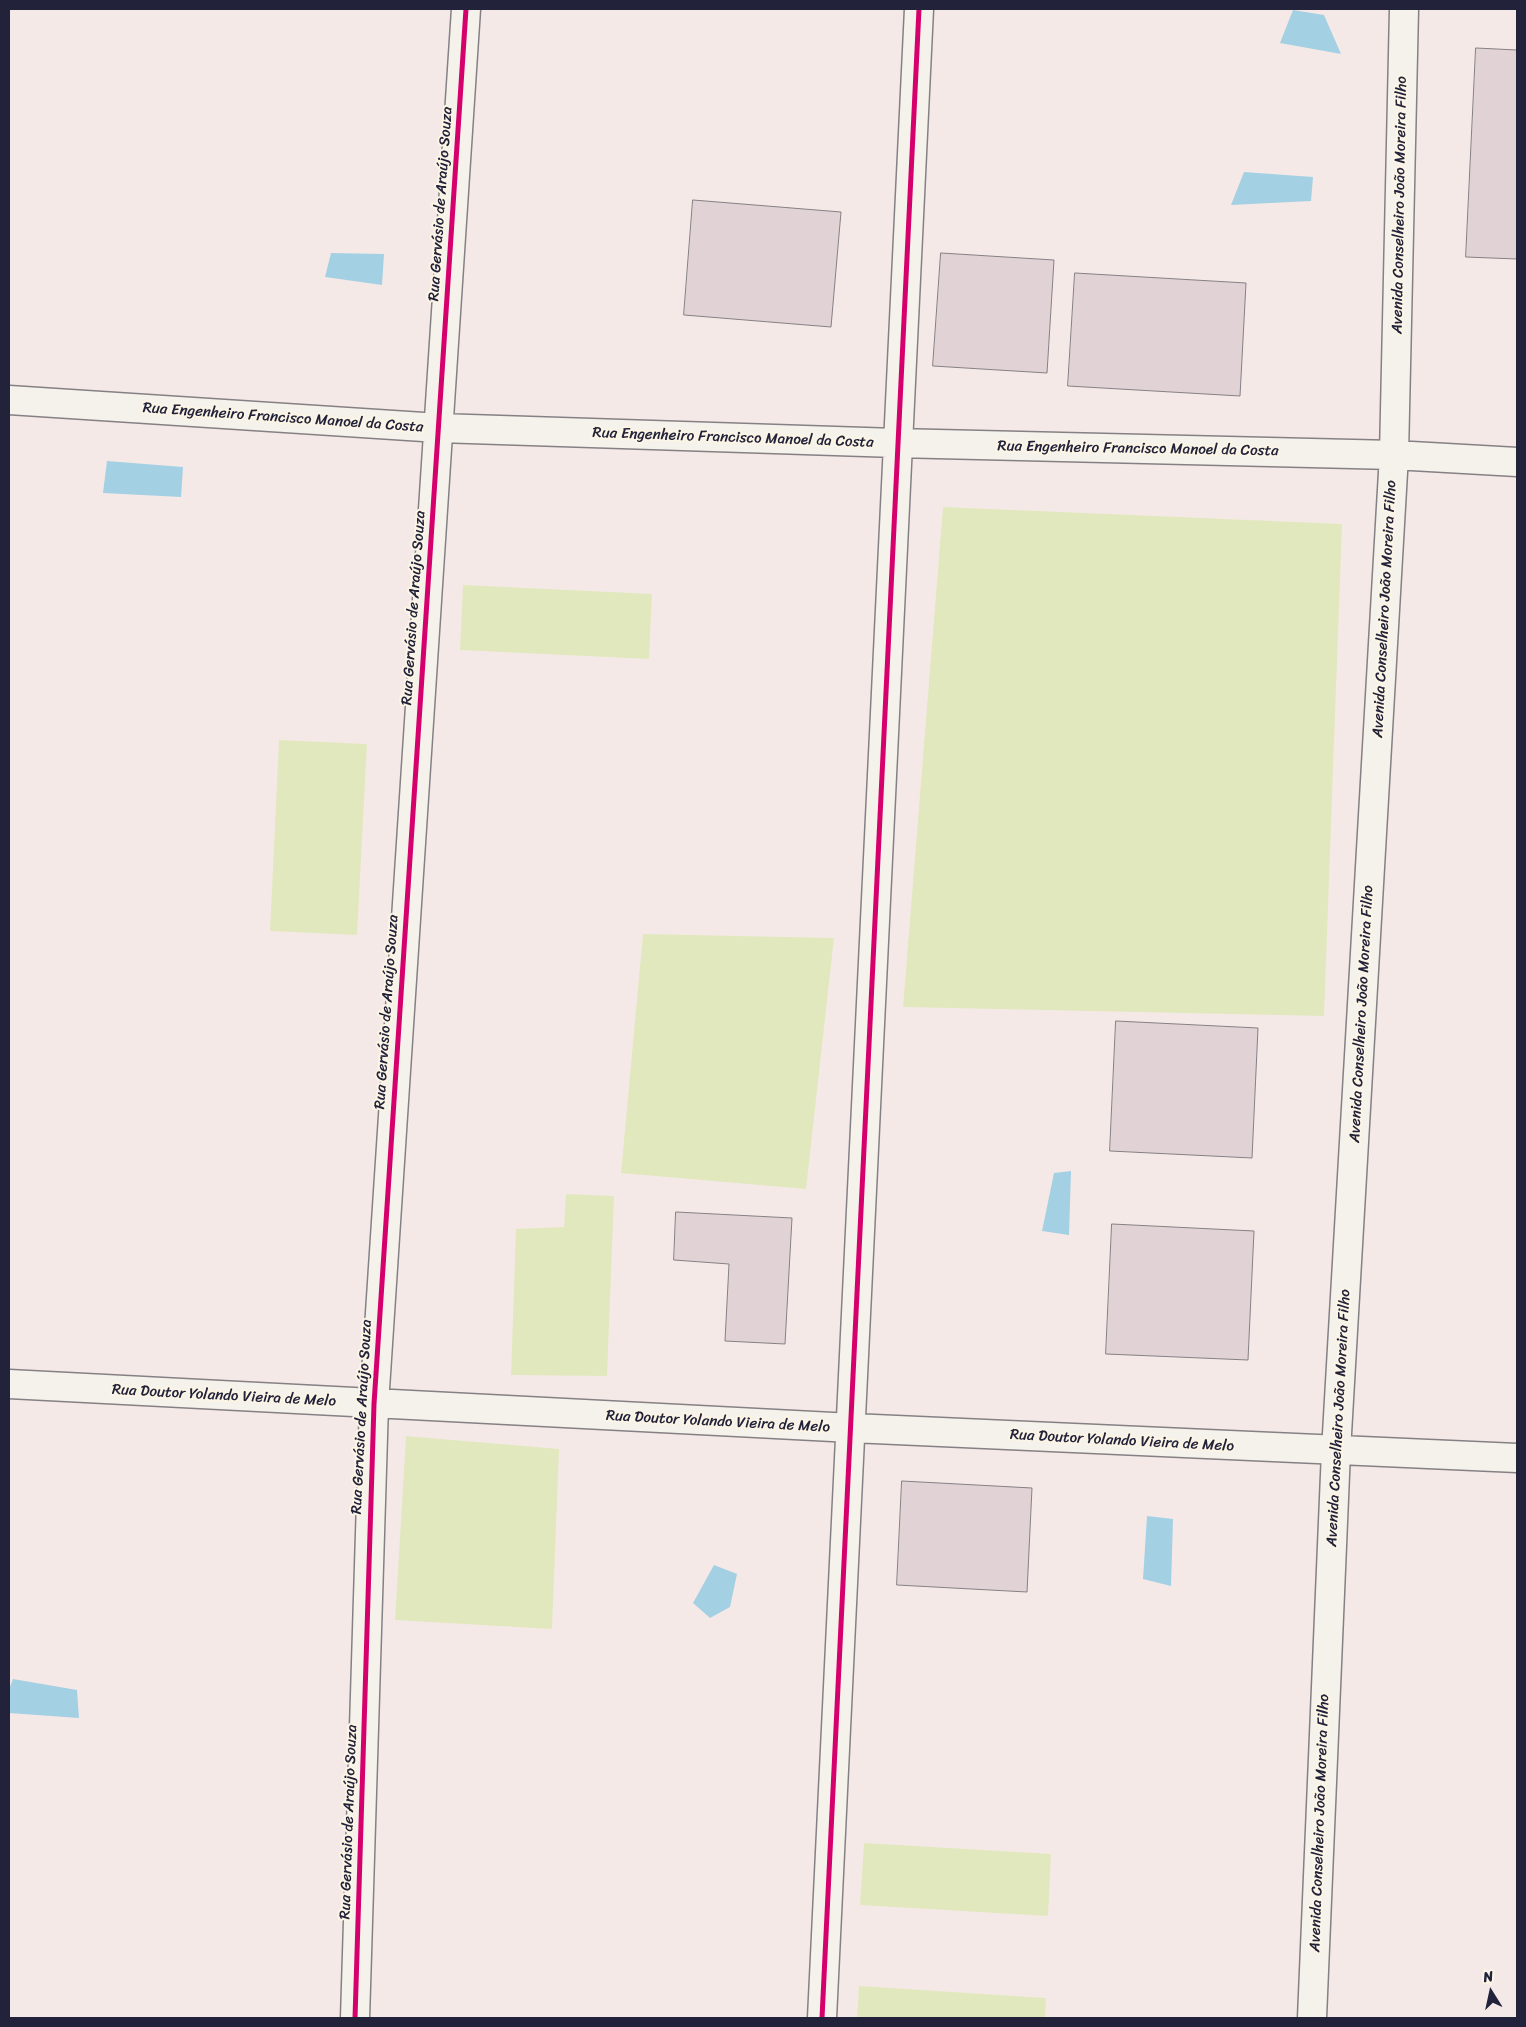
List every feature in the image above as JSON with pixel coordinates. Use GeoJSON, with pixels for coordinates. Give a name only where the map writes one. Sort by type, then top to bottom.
{"type":"FeatureCollection","features":[{"type":"Feature","properties":{"kind":"street","name":"Rua Gervásio de Araújo Souza"},"geometry":{"type":"LineString","coordinates":[[355,2018],[374,1404],[466,9]]}},
{"type":"Feature","properties":{"kind":"street"},"geometry":{"type":"LineString","coordinates":[[822,2018],[852,1428],[896,443],[919,9]]}},
{"type":"Feature","properties":{"kind":"street","name":"Avenida Conselheiro João Moreira Filho"},"geometry":{"type":"LineString","coordinates":[[1312,2018],[1336,1451],[1394,455],[1404,9]]}},
{"type":"Feature","properties":{"kind":"street","name":"Rua Engenheiro Francisco Manoel da Costa"},"geometry":{"type":"LineString","coordinates":[[9,400],[439,428],[896,443],[1394,455],[1517,462]]}},
{"type":"Feature","properties":{"kind":"street","name":"Rua Doutor Yolando Vieira de Melo"},"geometry":{"type":"LineString","coordinates":[[9,1384],[852,1428],[1517,1458]]}},
{"type":"Feature","properties":{"kind":"green space"},"geometry":{"type":"Polygon","coordinates":[[[943,507],[1342,524],[1324,1016],[903,1007],[943,507]]]}},
{"type":"Feature","properties":{"kind":"green space"},"geometry":{"type":"Polygon","coordinates":[[[463,585],[652,594],[649,659],[460,650],[463,585]]]}},
{"type":"Feature","properties":{"kind":"green space"},"geometry":{"type":"Polygon","coordinates":[[[279,740],[367,744],[357,935],[270,931],[279,740]]]}},
{"type":"Feature","properties":{"kind":"green space"},"geometry":{"type":"Polygon","coordinates":[[[643,934],[834,938],[806,1189],[621,1173],[643,934]]]}},
{"type":"Feature","properties":{"kind":"green space"},"geometry":{"type":"Polygon","coordinates":[[[566,1194],[614,1196],[607,1376],[511,1375],[516,1229],[564,1227],[566,1194]]]}},
{"type":"Feature","properties":{"kind":"green space"},"geometry":{"type":"Polygon","coordinates":[[[406,1436],[559,1449],[552,1629],[395,1620],[406,1436]]]}},
{"type":"Feature","properties":{"kind":"green space"},"geometry":{"type":"Polygon","coordinates":[[[864,1843],[1051,1854],[1048,1916],[860,1905],[864,1843]]]}},
{"type":"Feature","properties":{"kind":"green space"},"geometry":{"type":"Polygon","coordinates":[[[859,1986],[1046,1998],[1045,2018],[857,2018],[859,1986]]]}},
{"type":"Feature","properties":{"kind":"water"},"geometry":{"type":"Polygon","coordinates":[[[1293,10],[1324,15],[1341,54],[1280,43],[1293,10]]]}},
{"type":"Feature","properties":{"kind":"water"},"geometry":{"type":"Polygon","coordinates":[[[1244,172],[1313,177],[1311,201],[1231,205],[1244,172]]]}},
{"type":"Feature","properties":{"kind":"water"},"geometry":{"type":"Polygon","coordinates":[[[331,253],[384,254],[382,285],[325,277],[331,253]]]}},
{"type":"Feature","properties":{"kind":"water"},"geometry":{"type":"Polygon","coordinates":[[[107,461],[183,467],[181,497],[103,493],[107,461]]]}},
{"type":"Feature","properties":{"kind":"water"},"geometry":{"type":"Polygon","coordinates":[[[1071,1171],[1069,1235],[1042,1231],[1054,1173],[1071,1171]]]}},
{"type":"Feature","properties":{"kind":"water"},"geometry":{"type":"Polygon","coordinates":[[[1147,1516],[1173,1519],[1171,1586],[1143,1579],[1147,1516]]]}},
{"type":"Feature","properties":{"kind":"water"},"geometry":{"type":"Polygon","coordinates":[[[714,1565],[737,1574],[730,1607],[710,1618],[693,1603],[714,1565]]]}},
{"type":"Feature","properties":{"kind":"water"},"geometry":{"type":"Polygon","coordinates":[[[13,1679],[77,1690],[79,1718],[9,1713],[9,1689],[13,1679]]]}},
{"type":"Feature","properties":{"kind":"building"},"geometry":{"type":"Polygon","coordinates":[[[1476,48],[1517,50],[1517,259],[1466,257],[1476,48]]]}},
{"type":"Feature","properties":{"kind":"building"},"geometry":{"type":"Polygon","coordinates":[[[693,200],[841,212],[831,327],[684,315],[693,200]]]}},
{"type":"Feature","properties":{"kind":"building"},"geometry":{"type":"Polygon","coordinates":[[[941,253],[1054,260],[1047,373],[933,366],[941,253]]]}},
{"type":"Feature","properties":{"kind":"building"},"geometry":{"type":"Polygon","coordinates":[[[1075,273],[1246,283],[1240,396],[1068,386],[1075,273]]]}},
{"type":"Feature","properties":{"kind":"building"},"geometry":{"type":"Polygon","coordinates":[[[1116,1021],[1258,1028],[1252,1158],[1110,1151],[1116,1021]]]}},
{"type":"Feature","properties":{"kind":"building"},"geometry":{"type":"Polygon","coordinates":[[[676,1212],[792,1218],[785,1344],[725,1341],[729,1264],[674,1260],[676,1212]]]}},
{"type":"Feature","properties":{"kind":"building"},"geometry":{"type":"Polygon","coordinates":[[[1112,1224],[1254,1231],[1248,1360],[1106,1354],[1112,1224]]]}},
{"type":"Feature","properties":{"kind":"building"},"geometry":{"type":"Polygon","coordinates":[[[902,1481],[1032,1488],[1027,1592],[897,1585],[902,1481]]]}},
{"type":"Feature","properties":{"kind":"cycle path"},"geometry":{"type":"LineString","coordinates":[[355,2018],[374,1404],[466,9]]}},
{"type":"Feature","properties":{"kind":"cycle path"},"geometry":{"type":"LineString","coordinates":[[822,2018],[893,511],[919,9]]}}]}
